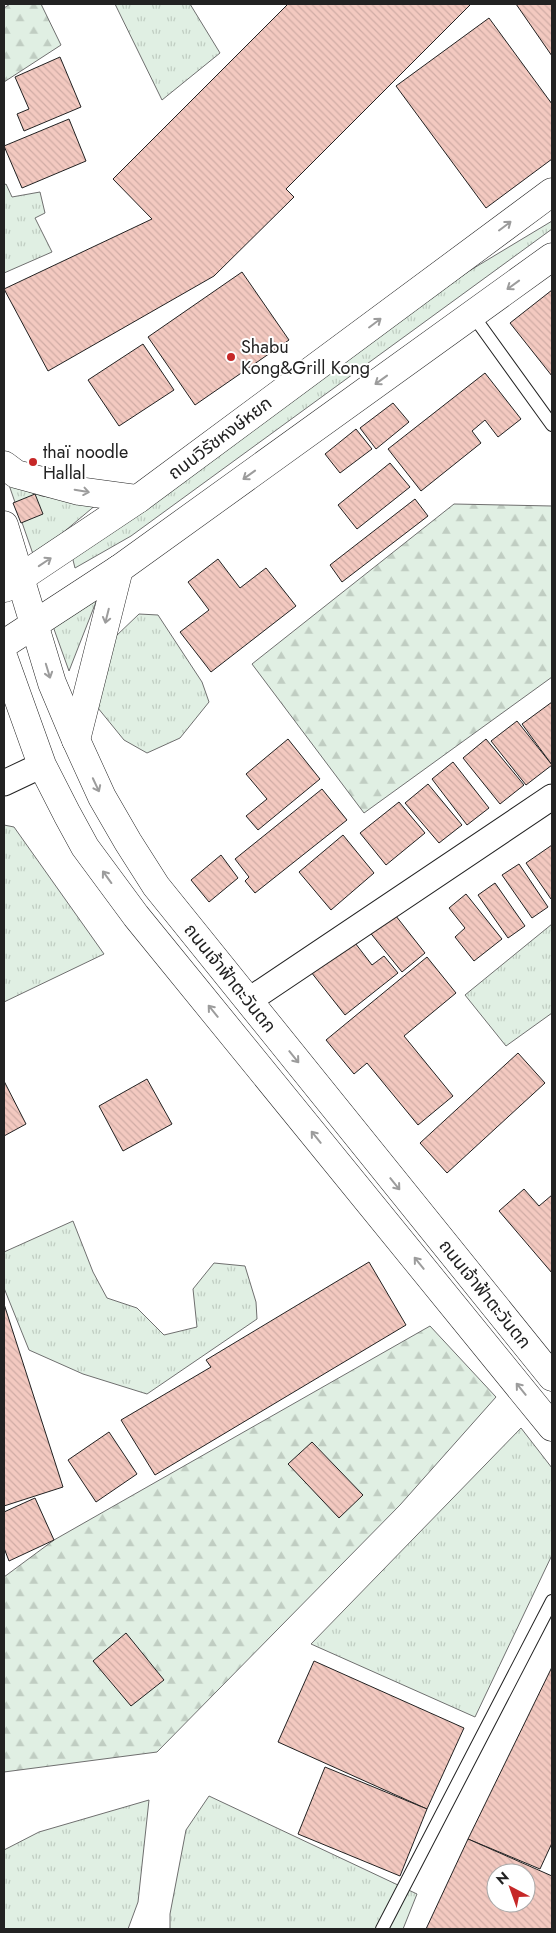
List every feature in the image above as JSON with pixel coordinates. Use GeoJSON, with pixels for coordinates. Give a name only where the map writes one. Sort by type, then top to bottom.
{"type":"FeatureCollection","features":[{"type":"Feature","properties":{"kind":"main road","name":"ถนนวิรัชหงษ์หยก"},"geometry":{"type":"LineString","coordinates":[[12,584],[138,499],[552,192]]}},
{"type":"Feature","properties":{"kind":"main road"},"geometry":{"type":"LineString","coordinates":[[4,644],[118,569],[552,257]]}},
{"type":"Feature","properties":{"kind":"main road"},"geometry":{"type":"LineString","coordinates":[[4,464],[16,474],[79,491],[138,499]]}},
{"type":"Feature","properties":{"kind":"main road","name":"ถนนเจ้าฟ้าตะวันตก"},"geometry":{"type":"LineString","coordinates":[[4,525],[12,584],[34,624],[52,683],[102,797],[156,886],[550,1371]]}},
{"type":"Feature","properties":{"kind":"main road"},"geometry":{"type":"LineString","coordinates":[[76,740],[118,569]]}},
{"type":"Feature","properties":{"kind":"main road","name":"ถนนเจ้าฟ้าตะวันตก"},"geometry":{"type":"LineString","coordinates":[[4,659],[42,764],[85,847],[136,916],[552,1426]]}},
{"type":"Feature","properties":{"kind":"street"},"geometry":{"type":"LineString","coordinates":[[4,783],[42,764]]}},
{"type":"Feature","properties":{"kind":"street"},"geometry":{"type":"LineString","coordinates":[[248,1000],[552,797]]}},
{"type":"Feature","properties":{"kind":"lane"},"geometry":{"type":"LineString","coordinates":[[472,314],[552,425]]}},
{"type":"Feature","properties":{"kind":"lane"},"geometry":{"type":"LineString","coordinates":[[382,1929],[552,1600]]}},
{"type":"Feature","properties":{"kind":"green space"},"geometry":{"type":"Polygon","coordinates":[[[10,4],[41,4],[61,45],[4,82],[4,8],[10,4]]]}},
{"type":"Feature","properties":{"kind":"green space"},"geometry":{"type":"Polygon","coordinates":[[[115,4],[190,4],[220,53],[162,100],[115,4]]]}},
{"type":"Feature","properties":{"kind":"green space"},"geometry":{"type":"Polygon","coordinates":[[[6,184],[12,197],[40,192],[45,213],[35,218],[52,252],[4,273],[4,185],[6,184]]]}},
{"type":"Feature","properties":{"kind":"green space"},"geometry":{"type":"Polygon","coordinates":[[[552,221],[552,229],[131,536],[75,568],[72,556],[469,271],[552,221]]]}},
{"type":"Feature","properties":{"kind":"green space"},"geometry":{"type":"Polygon","coordinates":[[[9,485],[42,496],[97,504],[34,557],[9,485]]]}},
{"type":"Feature","properties":{"kind":"green space"},"geometry":{"type":"Polygon","coordinates":[[[454,504],[552,506],[552,677],[364,813],[252,664],[454,504]]]}},
{"type":"Feature","properties":{"kind":"green space"},"geometry":{"type":"Polygon","coordinates":[[[103,584],[69,671],[45,604],[103,584]]]}},
{"type":"Feature","properties":{"kind":"green space"},"geometry":{"type":"Polygon","coordinates":[[[139,614],[158,615],[202,682],[209,702],[180,738],[147,753],[124,740],[89,697],[115,637],[139,614]]]}},
{"type":"Feature","properties":{"kind":"green space"},"geometry":{"type":"Polygon","coordinates":[[[4,825],[14,827],[104,954],[4,1002],[4,825]]]}},
{"type":"Feature","properties":{"kind":"green space"},"geometry":{"type":"Polygon","coordinates":[[[552,924],[552,1013],[506,1046],[465,995],[552,924]]]}},
{"type":"Feature","properties":{"kind":"green space"},"geometry":{"type":"Polygon","coordinates":[[[73,1221],[93,1272],[107,1298],[137,1308],[164,1335],[197,1327],[193,1289],[214,1263],[245,1266],[256,1302],[257,1319],[147,1394],[83,1374],[29,1350],[4,1288],[4,1252],[73,1221]]]}},
{"type":"Feature","properties":{"kind":"green space"},"geometry":{"type":"Polygon","coordinates":[[[430,1326],[496,1397],[400,1505],[157,1752],[4,1772],[4,1577],[54,1540],[430,1326]]]}},
{"type":"Feature","properties":{"kind":"green space"},"geometry":{"type":"Polygon","coordinates":[[[521,1428],[552,1468],[552,1555],[475,1717],[311,1644],[521,1428]]]}},
{"type":"Feature","properties":{"kind":"green space"},"geometry":{"type":"Polygon","coordinates":[[[209,1796],[417,1894],[403,1929],[170,1929],[170,1914],[186,1830],[209,1796]]]}},
{"type":"Feature","properties":{"kind":"green space"},"geometry":{"type":"Polygon","coordinates":[[[149,1800],[138,1902],[128,1929],[4,1929],[4,1850],[39,1832],[149,1800]]]}},
{"type":"Feature","properties":{"kind":"building"},"geometry":{"type":"Polygon","coordinates":[[[288,4],[471,4],[286,189],[294,197],[214,276],[48,371],[4,289],[152,219],[113,179],[288,4]]]}},
{"type":"Feature","properties":{"kind":"building"},"geometry":{"type":"Polygon","coordinates":[[[516,4],[552,4],[552,56],[516,4]]]}},
{"type":"Feature","properties":{"kind":"building"},"geometry":{"type":"Polygon","coordinates":[[[489,18],[552,104],[552,159],[486,208],[396,86],[489,18]]]}},
{"type":"Feature","properties":{"kind":"building"},"geometry":{"type":"Polygon","coordinates":[[[60,57],[81,107],[24,131],[17,114],[29,109],[15,77],[60,57]]]}},
{"type":"Feature","properties":{"kind":"building"},"geometry":{"type":"Polygon","coordinates":[[[69,119],[86,161],[22,188],[4,146],[69,119]]]}},
{"type":"Feature","properties":{"kind":"building"},"geometry":{"type":"Polygon","coordinates":[[[242,272],[289,340],[195,405],[148,337],[242,272]]]}},
{"type":"Feature","properties":{"kind":"building"},"geometry":{"type":"Polygon","coordinates":[[[552,290],[552,376],[510,323],[552,290]]]}},
{"type":"Feature","properties":{"kind":"building"},"geometry":{"type":"Polygon","coordinates":[[[143,344],[174,390],[119,426],[88,380],[143,344]]]}},
{"type":"Feature","properties":{"kind":"building"},"geometry":{"type":"Polygon","coordinates":[[[485,373],[521,419],[498,437],[485,420],[472,431],[481,443],[421,491],[388,449],[485,373]]]}},
{"type":"Feature","properties":{"kind":"building"},"geometry":{"type":"Polygon","coordinates":[[[393,403],[409,422],[376,449],[360,428],[393,403]]]}},
{"type":"Feature","properties":{"kind":"building"},"geometry":{"type":"Polygon","coordinates":[[[356,429],[372,449],[340,473],[325,454],[356,429]]]}},
{"type":"Feature","properties":{"kind":"building"},"geometry":{"type":"Polygon","coordinates":[[[390,463],[410,487],[357,529],[338,505],[390,463]]]}},
{"type":"Feature","properties":{"kind":"building"},"geometry":{"type":"Polygon","coordinates":[[[35,494],[43,514],[21,523],[13,503],[35,494]]]}},
{"type":"Feature","properties":{"kind":"building"},"geometry":{"type":"Polygon","coordinates":[[[415,499],[428,516],[342,582],[330,565],[415,499]]]}},
{"type":"Feature","properties":{"kind":"building"},"geometry":{"type":"Polygon","coordinates":[[[218,559],[240,588],[266,568],[296,606],[211,672],[180,632],[209,610],[188,582],[218,559]]]}},
{"type":"Feature","properties":{"kind":"building"},"geometry":{"type":"Polygon","coordinates":[[[552,702],[552,765],[522,724],[552,702]]]}},
{"type":"Feature","properties":{"kind":"building"},"geometry":{"type":"Polygon","coordinates":[[[517,721],[552,765],[526,785],[491,741],[517,721]]]}},
{"type":"Feature","properties":{"kind":"building"},"geometry":{"type":"Polygon","coordinates":[[[288,739],[320,779],[258,830],[246,816],[267,799],[246,774],[288,739]]]}},
{"type":"Feature","properties":{"kind":"building"},"geometry":{"type":"Polygon","coordinates":[[[486,739],[524,785],[500,804],[463,758],[486,739]]]}},
{"type":"Feature","properties":{"kind":"building"},"geometry":{"type":"Polygon","coordinates":[[[453,762],[489,808],[467,825],[432,779],[453,762]]]}},
{"type":"Feature","properties":{"kind":"building"},"geometry":{"type":"Polygon","coordinates":[[[428,784],[462,825],[439,843],[405,803],[428,784]]]}},
{"type":"Feature","properties":{"kind":"building"},"geometry":{"type":"Polygon","coordinates":[[[322,789],[347,820],[255,893],[245,881],[249,877],[235,859],[322,789]]]}},
{"type":"Feature","properties":{"kind":"building"},"geometry":{"type":"Polygon","coordinates":[[[399,802],[425,833],[386,865],[360,833],[399,802]]]}},
{"type":"Feature","properties":{"kind":"building"},"geometry":{"type":"Polygon","coordinates":[[[343,835],[374,873],[331,910],[299,872],[343,835]]]}},
{"type":"Feature","properties":{"kind":"building"},"geometry":{"type":"Polygon","coordinates":[[[552,845],[552,898],[551,899],[526,863],[552,845]]]}},
{"type":"Feature","properties":{"kind":"building"},"geometry":{"type":"Polygon","coordinates":[[[221,855],[238,878],[209,902],[191,880],[221,855]]]}},
{"type":"Feature","properties":{"kind":"building"},"geometry":{"type":"Polygon","coordinates":[[[519,864],[548,907],[532,918],[502,875],[519,864]]]}},
{"type":"Feature","properties":{"kind":"building"},"geometry":{"type":"Polygon","coordinates":[[[495,883],[525,926],[508,938],[478,895],[495,883]]]}},
{"type":"Feature","properties":{"kind":"building"},"geometry":{"type":"Polygon","coordinates":[[[466,894],[502,939],[474,961],[455,937],[465,928],[449,908],[466,894]]]}},
{"type":"Feature","properties":{"kind":"building"},"geometry":{"type":"Polygon","coordinates":[[[392,911],[425,953],[402,972],[368,930],[392,911]]]}},
{"type":"Feature","properties":{"kind":"building"},"geometry":{"type":"Polygon","coordinates":[[[352,939],[372,965],[384,956],[398,973],[345,1015],[311,972],[352,939]]]}},
{"type":"Feature","properties":{"kind":"building"},"geometry":{"type":"Polygon","coordinates":[[[427,957],[456,993],[404,1036],[453,1096],[418,1125],[367,1063],[354,1074],[326,1040],[427,957]]]}},
{"type":"Feature","properties":{"kind":"building"},"geometry":{"type":"Polygon","coordinates":[[[518,1053],[545,1083],[447,1173],[420,1143],[518,1053]]]}},
{"type":"Feature","properties":{"kind":"building"},"geometry":{"type":"Polygon","coordinates":[[[147,1079],[172,1124],[123,1151],[99,1106],[147,1079]]]}},
{"type":"Feature","properties":{"kind":"building"},"geometry":{"type":"Polygon","coordinates":[[[4,1081],[26,1124],[4,1136],[4,1081]]]}},
{"type":"Feature","properties":{"kind":"building"},"geometry":{"type":"Polygon","coordinates":[[[524,1189],[539,1206],[552,1195],[552,1273],[499,1211],[524,1189]]]}},
{"type":"Feature","properties":{"kind":"building"},"geometry":{"type":"Polygon","coordinates":[[[369,1262],[406,1325],[155,1475],[121,1420],[211,1367],[206,1360],[369,1262]]]}},
{"type":"Feature","properties":{"kind":"building"},"geometry":{"type":"Polygon","coordinates":[[[4,1304],[63,1487],[4,1506],[4,1304]]]}},
{"type":"Feature","properties":{"kind":"building"},"geometry":{"type":"Polygon","coordinates":[[[109,1432],[137,1474],[96,1502],[68,1460],[109,1432]]]}},
{"type":"Feature","properties":{"kind":"building"},"geometry":{"type":"Polygon","coordinates":[[[312,1442],[363,1495],[339,1518],[288,1464],[312,1442]]]}},
{"type":"Feature","properties":{"kind":"building"},"geometry":{"type":"Polygon","coordinates":[[[35,1498],[54,1540],[9,1561],[4,1548],[4,1512],[35,1498]]]}},
{"type":"Feature","properties":{"kind":"building"},"geometry":{"type":"Polygon","coordinates":[[[126,1633],[164,1680],[131,1706],[93,1661],[126,1633]]]}},
{"type":"Feature","properties":{"kind":"building"},"geometry":{"type":"Polygon","coordinates":[[[314,1661],[464,1728],[427,1809],[278,1742],[314,1661]]]}},
{"type":"Feature","properties":{"kind":"building"},"geometry":{"type":"Polygon","coordinates":[[[552,1667],[552,1843],[540,1869],[536,1867],[536,1863],[526,1863],[468,1839],[552,1667]]]}},
{"type":"Feature","properties":{"kind":"building"},"geometry":{"type":"Polygon","coordinates":[[[325,1767],[427,1809],[400,1876],[298,1834],[325,1767]]]}},
{"type":"Feature","properties":{"kind":"building"},"geometry":{"type":"Polygon","coordinates":[[[468,1839],[522,1863],[486,1863],[486,1913],[536,1913],[536,1869],[552,1876],[552,1929],[426,1929],[468,1839]]]}},
{"type":"Feature","properties":{"kind":"place","name":"Shabu Kong&Grill Kong"},"geometry":{"type":"Point","coordinates":[231,357]}},
{"type":"Feature","properties":{"kind":"place","name":"thaï noodle Hallal"},"geometry":{"type":"Point","coordinates":[33,462]}}]}
